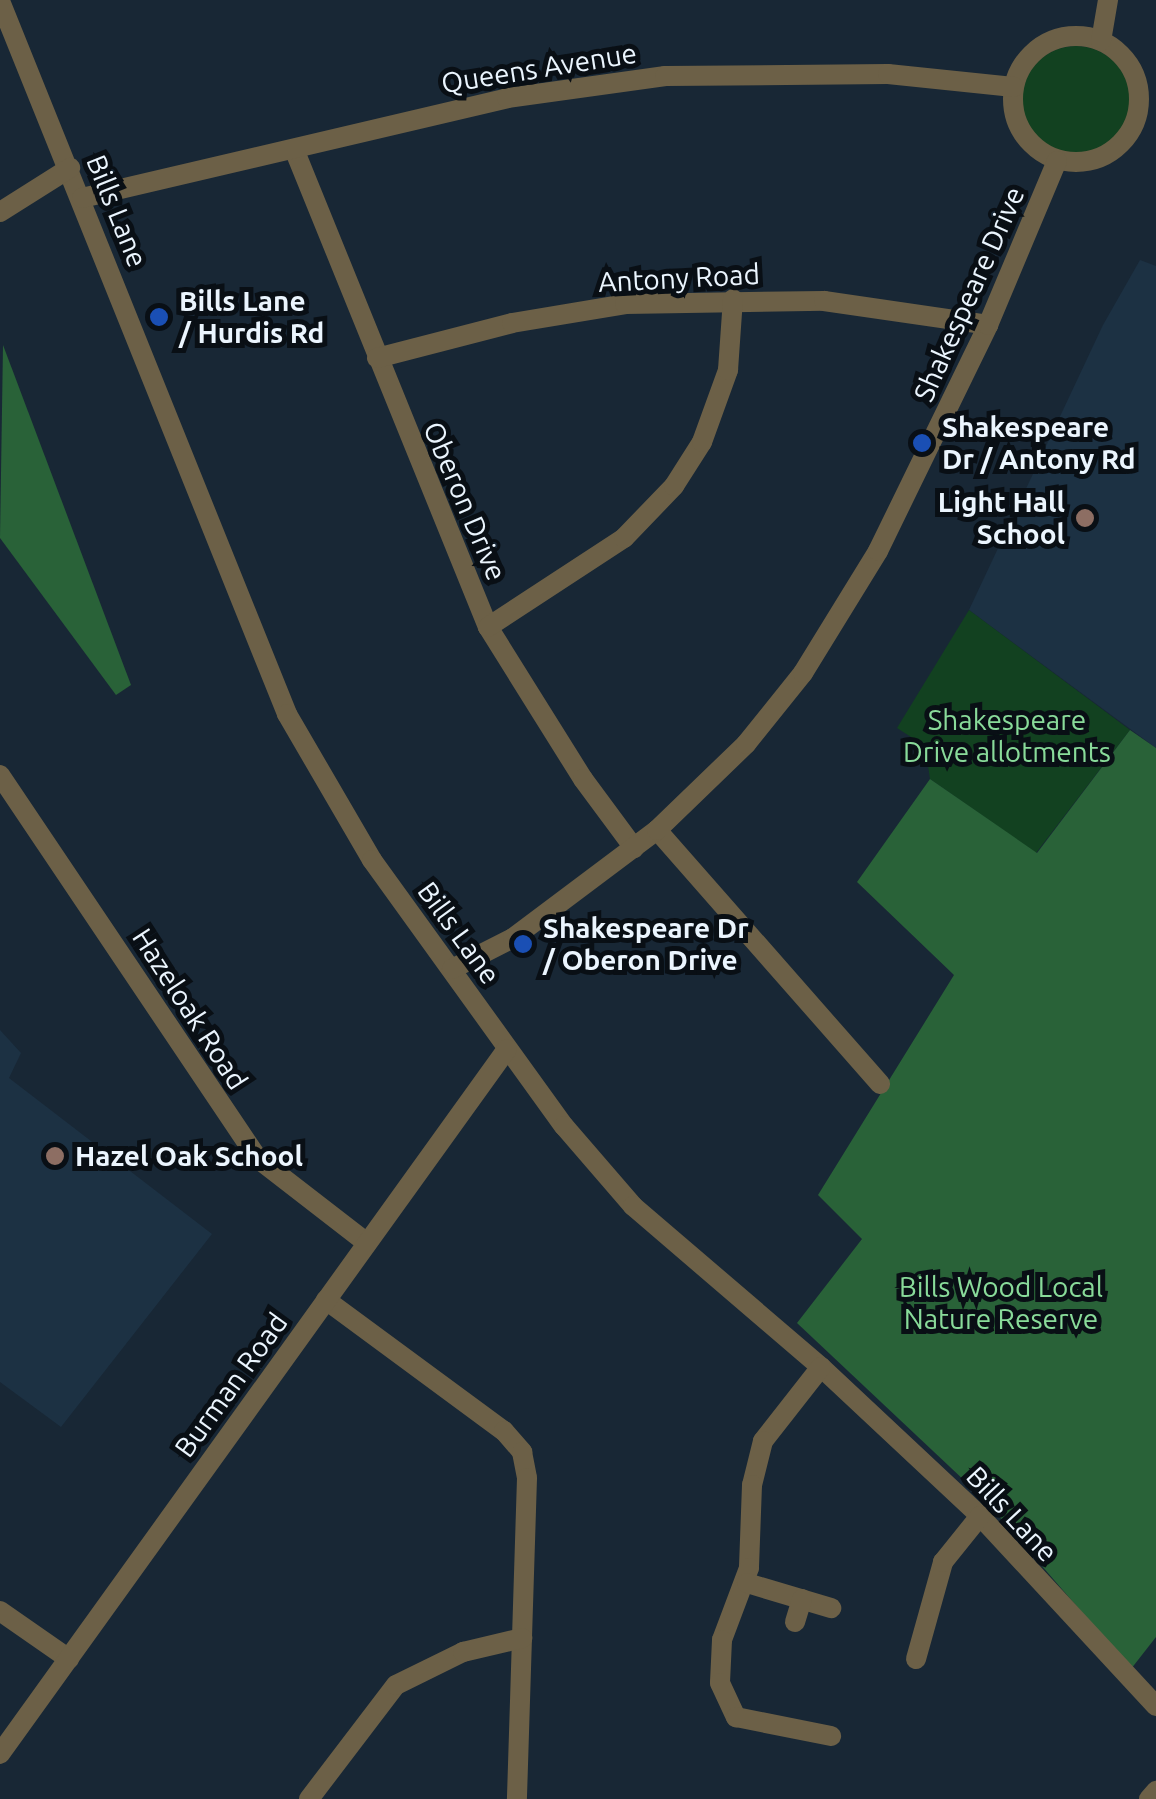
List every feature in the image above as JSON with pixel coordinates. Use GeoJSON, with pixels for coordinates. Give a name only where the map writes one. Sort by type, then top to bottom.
{"type":"FeatureCollection","features":[{"type":"Feature","properties":{"kind":"street"},"geometry":{"type":"LineString","coordinates":[[1101,41],[1108,0]]}},
{"type":"Feature","properties":{"kind":"street","name":"Bills Lane"},"geometry":{"type":"LineString","coordinates":[[0,1],[302,748],[372,860],[508,1049],[632,1206],[821,1367],[980,1516],[1156,1706]]}},
{"type":"Feature","properties":{"kind":"street"},"geometry":{"type":"LineString","coordinates":[[1064,37],[1101,41],[1136,78],[1138,113],[1108,154],[1057,160],[1040,152],[1017,124],[1013,88],[1031,54],[1046,43],[1064,37]]}},
{"type":"Feature","properties":{"kind":"street","name":"Queens Avenue"},"geometry":{"type":"LineString","coordinates":[[82,198],[507,98],[666,76],[888,74],[1013,88]]}},
{"type":"Feature","properties":{"kind":"street","name":"Oberon Drive"},"geometry":{"type":"LineString","coordinates":[[294,149],[488,627],[582,779],[634,848]]}},
{"type":"Feature","properties":{"kind":"street","name":"Shakespeare Drive"},"geometry":{"type":"LineString","coordinates":[[452,969],[513,938],[657,830],[746,744],[803,673],[878,552],[988,325],[1057,160]]}},
{"type":"Feature","properties":{"kind":"street"},"geometry":{"type":"LineString","coordinates":[[0,212],[70,168]]}},
{"type":"Feature","properties":{"kind":"street"},"geometry":{"type":"LineString","coordinates":[[488,627],[624,538],[674,486],[702,442],[728,370],[733,299]]}},
{"type":"Feature","properties":{"kind":"street","name":"Antony Road"},"geometry":{"type":"LineString","coordinates":[[377,358],[560,314],[733,299],[824,301],[988,325]]}},
{"type":"Feature","properties":{"kind":"street","name":"Hazeloak Road"},"geometry":{"type":"LineString","coordinates":[[0,774],[257,1158],[367,1243]]}},
{"type":"Feature","properties":{"kind":"street"},"geometry":{"type":"LineString","coordinates":[[657,830],[880,1084]]}},
{"type":"Feature","properties":{"kind":"street","name":"Burman Road"},"geometry":{"type":"LineString","coordinates":[[0,1754],[508,1049]]}},
{"type":"Feature","properties":{"kind":"street"},"geometry":{"type":"LineString","coordinates":[[326,1300],[504,1432],[522,1452],[527,1478],[517,1799]]}},
{"type":"Feature","properties":{"kind":"street"},"geometry":{"type":"LineString","coordinates":[[821,1367],[763,1441],[752,1485],[746,1583],[722,1640],[720,1683],[736,1717],[788,1731],[832,1736]]}},
{"type":"Feature","properties":{"kind":"street"},"geometry":{"type":"LineString","coordinates":[[916,1659],[942,1562],[980,1516]]}},
{"type":"Feature","properties":{"kind":"street"},"geometry":{"type":"LineString","coordinates":[[746,1583],[832,1608]]}},
{"type":"Feature","properties":{"kind":"street"},"geometry":{"type":"LineString","coordinates":[[795,1622],[802,1599]]}},
{"type":"Feature","properties":{"kind":"street"},"geometry":{"type":"LineString","coordinates":[[0,1611],[68,1659]]}},
{"type":"Feature","properties":{"kind":"street"},"geometry":{"type":"LineString","coordinates":[[308,1799],[396,1686],[464,1652],[522,1638]]}},
{"type":"Feature","properties":{"kind":"street"},"geometry":{"type":"LineString","coordinates":[[788,1731],[794,1708]]}},
{"type":"Feature","properties":{"kind":"street"},"geometry":{"type":"LineString","coordinates":[[1149,1799],[1156,1791]]}},
{"type":"Feature","properties":{"kind":"shaded area","name":"Light Hall School"},"geometry":{"type":"Polygon","coordinates":[[[1140,260],[1156,266],[1156,748],[969,610],[1103,325],[1140,260]]]}},
{"type":"Feature","properties":{"kind":"shaded area","name":"Hazel Oak School"},"geometry":{"type":"Polygon","coordinates":[[[0,1030],[21,1053],[9,1078],[212,1234],[61,1427],[0,1382],[0,1030]]]}},
{"type":"Feature","properties":{"kind":"green space"},"geometry":{"type":"Polygon","coordinates":[[[1076,46],[1097,50],[1114,62],[1126,79],[1130,100],[1126,121],[1114,138],[1097,150],[1076,154],[1055,150],[1038,138],[1026,121],[1022,100],[1026,79],[1038,62],[1055,50],[1076,46]]]}},
{"type":"Feature","properties":{"kind":"green space"},"geometry":{"type":"Polygon","coordinates":[[[3,345],[131,685],[116,695],[0,538],[3,345]]]}},
{"type":"Feature","properties":{"kind":"green space","name":"Shakespeare Drive allotments"},"geometry":{"type":"Polygon","coordinates":[[[969,610],[1130,730],[1036,853],[930,779],[925,746],[897,728],[969,610]]]}},
{"type":"Feature","properties":{"kind":"green space","name":"Bills Wood Local Nature Reserve"},"geometry":{"type":"Polygon","coordinates":[[[1130,730],[1156,748],[1156,1637],[1131,1669],[984,1499],[797,1323],[862,1239],[818,1195],[954,975],[857,882],[930,779],[1037,853],[1130,730]]]}},
{"type":"Feature","properties":{"kind":"place","name":"Bills Lane / Hurdis Rd"},"geometry":{"type":"Point","coordinates":[159,317]}},
{"type":"Feature","properties":{"kind":"place","name":"Shakespeare Dr / Antony Rd"},"geometry":{"type":"Point","coordinates":[922,443]}},
{"type":"Feature","properties":{"kind":"place","name":"Light Hall School"},"geometry":{"type":"Point","coordinates":[1085,518]}},
{"type":"Feature","properties":{"kind":"place","name":"Shakespeare Dr / Oberon Drive"},"geometry":{"type":"Point","coordinates":[523,944]}},
{"type":"Feature","properties":{"kind":"place","name":"Hazel Oak School"},"geometry":{"type":"Point","coordinates":[55,1156]}}]}
